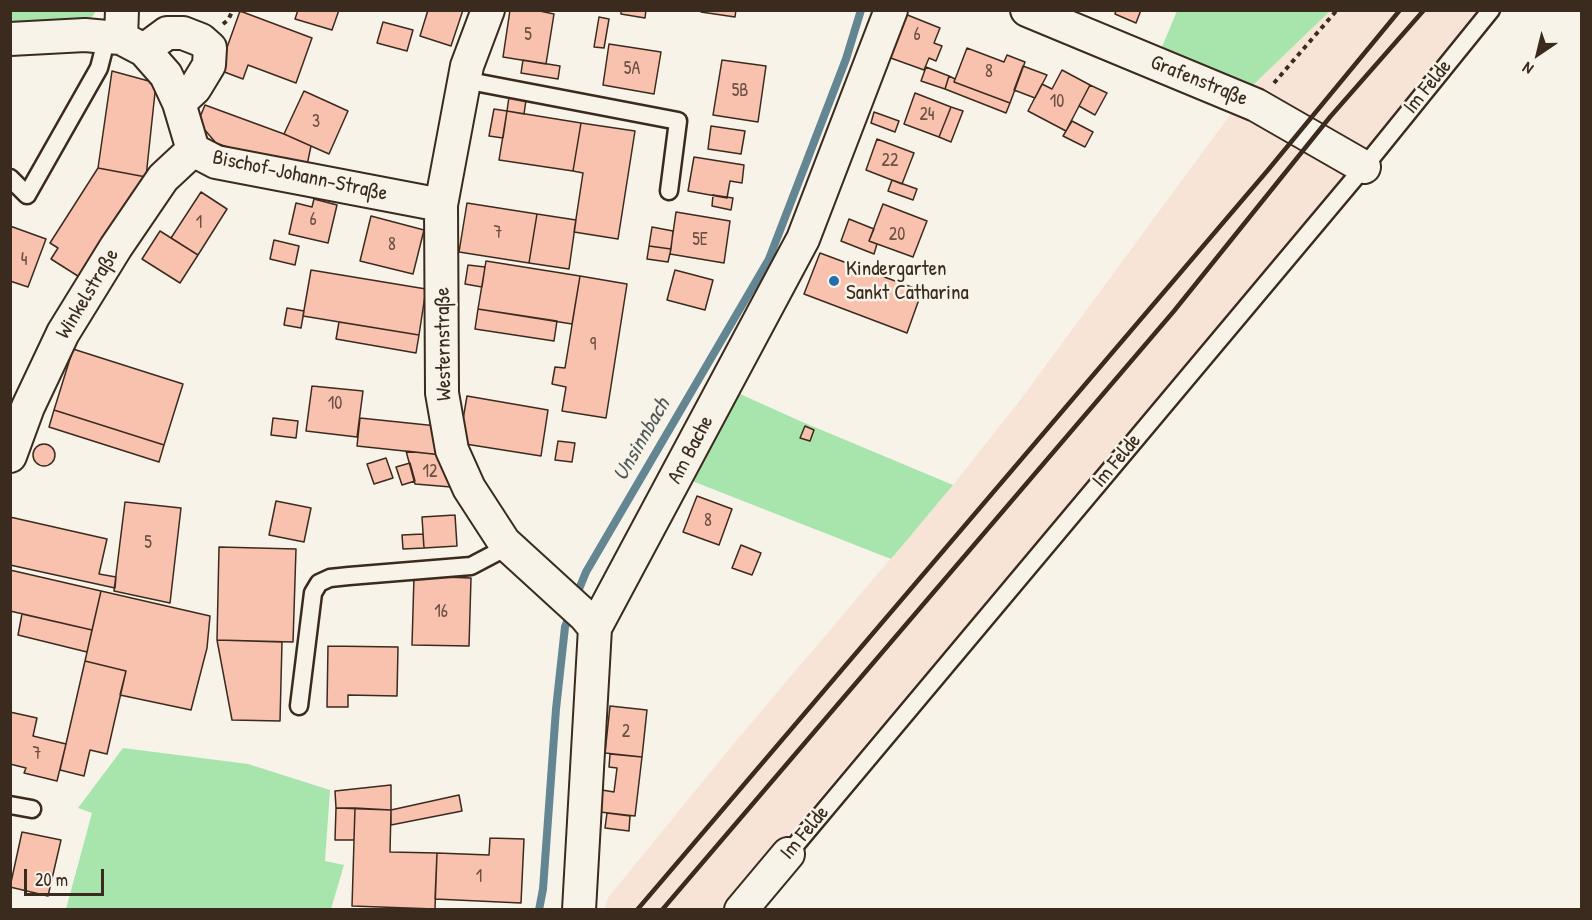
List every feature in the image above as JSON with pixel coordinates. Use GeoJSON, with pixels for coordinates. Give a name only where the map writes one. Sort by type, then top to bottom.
{"type":"FeatureCollection","features":[{"type":"Feature","properties":{"kind":"street","name":"Westernstraße"},"geometry":{"type":"LineString","coordinates":[[488,10],[467,66],[441,205],[442,393],[452,450],[469,488],[509,546],[590,622]]}},
{"type":"Feature","properties":{"kind":"street","name":"Am Bache"},"geometry":{"type":"LineString","coordinates":[[579,909],[590,622],[803,239],[891,10]]}},
{"type":"Feature","properties":{"kind":"street","name":"Grafenstraße"},"geometry":{"type":"LineString","coordinates":[[1027,10],[1256,105],[1364,166]]}},
{"type":"Feature","properties":{"kind":"street"},"geometry":{"type":"LineString","coordinates":[[10,39],[183,33],[201,40],[210,48],[209,65],[195,88],[178,103]]}},
{"type":"Feature","properties":{"kind":"street","name":"Bischof-Johann-Straße"},"geometry":{"type":"LineString","coordinates":[[124,34],[166,75],[178,103],[193,150],[216,162],[441,205]]}},
{"type":"Feature","properties":{"kind":"street","name":"Winkelstraße"},"geometry":{"type":"LineString","coordinates":[[10,456],[28,407],[63,333],[116,247],[163,178],[193,150]]}},
{"type":"Feature","properties":{"kind":"street","name":"Im Felde"},"geometry":{"type":"LineString","coordinates":[[741,909],[788,854]]}},
{"type":"Feature","properties":{"kind":"lane","name":"Im Felde"},"geometry":{"type":"LineString","coordinates":[[788,854],[1364,166],[1491,10]]}},
{"type":"Feature","properties":{"kind":"lane"},"geometry":{"type":"LineString","coordinates":[[10,178],[27,195],[99,68],[124,34]]}},
{"type":"Feature","properties":{"kind":"lane"},"geometry":{"type":"LineString","coordinates":[[464,80],[678,121],[669,191]]}},
{"type":"Feature","properties":{"kind":"lane"},"geometry":{"type":"LineString","coordinates":[[299,706],[313,593],[319,583],[330,578],[471,566],[509,546]]}},
{"type":"Feature","properties":{"kind":"lane"},"geometry":{"type":"LineString","coordinates":[[10,805],[32,809]]}},
{"type":"Feature","properties":{"kind":"path"},"geometry":{"type":"LineString","coordinates":[[1256,105],[1337,10]]}},
{"type":"Feature","properties":{"kind":"shaded area"},"geometry":{"type":"Polygon","coordinates":[[[1330,11],[1481,11],[1349,172],[726,909],[605,910],[607,899],[730,748],[953,485],[1021,399],[1249,89],[1330,11]]]}},
{"type":"Feature","properties":{"kind":"green space"},"geometry":{"type":"Polygon","coordinates":[[[11,11],[96,11],[92,17],[11,24],[11,11]]]}},
{"type":"Feature","properties":{"kind":"green space"},"geometry":{"type":"Polygon","coordinates":[[[1177,11],[1330,11],[1249,89],[1159,54],[1177,11]]]}},
{"type":"Feature","properties":{"kind":"green space"},"geometry":{"type":"Polygon","coordinates":[[[738,393],[953,485],[891,559],[687,479],[738,393]]]}},
{"type":"Feature","properties":{"kind":"green space"},"geometry":{"type":"Polygon","coordinates":[[[123,748],[248,764],[330,790],[325,861],[344,865],[331,909],[66,909],[92,813],[78,808],[123,748]]]}},
{"type":"Feature","properties":{"kind":"building"},"geometry":{"type":"Polygon","coordinates":[[[298,10],[339,10],[332,30],[295,19],[298,10]]]}},
{"type":"Feature","properties":{"kind":"building"},"geometry":{"type":"Polygon","coordinates":[[[428,10],[463,10],[451,46],[420,36],[428,10]]]}},
{"type":"Feature","properties":{"kind":"building"},"geometry":{"type":"Polygon","coordinates":[[[510,10],[535,10],[554,14],[546,64],[503,57],[510,10]]]}},
{"type":"Feature","properties":{"kind":"building"},"geometry":{"type":"Polygon","coordinates":[[[621,10],[646,10],[645,18],[621,14],[621,10]]]}},
{"type":"Feature","properties":{"kind":"building"},"geometry":{"type":"Polygon","coordinates":[[[701,10],[736,10],[735,17],[701,12],[701,10]]]}},
{"type":"Feature","properties":{"kind":"building"},"geometry":{"type":"Polygon","coordinates":[[[1116,10],[1141,10],[1136,23],[1115,14],[1116,10]]]}},
{"type":"Feature","properties":{"kind":"building"},"geometry":{"type":"Polygon","coordinates":[[[240,11],[312,38],[296,83],[248,65],[243,79],[219,70],[240,11]]]}},
{"type":"Feature","properties":{"kind":"building"},"geometry":{"type":"Polygon","coordinates":[[[905,14],[940,28],[934,43],[942,46],[936,61],[929,58],[924,70],[888,57],[905,14]]]}},
{"type":"Feature","properties":{"kind":"building"},"geometry":{"type":"Polygon","coordinates":[[[599,17],[609,19],[604,48],[594,47],[599,17]]]}},
{"type":"Feature","properties":{"kind":"building"},"geometry":{"type":"Polygon","coordinates":[[[383,22],[413,30],[407,51],[377,43],[383,22]]]}},
{"type":"Feature","properties":{"kind":"building"},"geometry":{"type":"Polygon","coordinates":[[[609,44],[661,52],[654,94],[603,85],[609,44]]]}},
{"type":"Feature","properties":{"kind":"building"},"geometry":{"type":"Polygon","coordinates":[[[967,48],[1004,62],[1007,55],[1025,62],[1010,103],[954,82],[967,48]]]}},
{"type":"Feature","properties":{"kind":"building"},"geometry":{"type":"Polygon","coordinates":[[[523,60],[560,66],[558,79],[521,73],[523,60]]]}},
{"type":"Feature","properties":{"kind":"building"},"geometry":{"type":"Polygon","coordinates":[[[722,60],[766,66],[758,122],[713,115],[722,60]]]}},
{"type":"Feature","properties":{"kind":"building"},"geometry":{"type":"Polygon","coordinates":[[[1023,66],[1047,75],[1035,98],[1014,90],[1023,66]]]}},
{"type":"Feature","properties":{"kind":"building"},"geometry":{"type":"Polygon","coordinates":[[[926,67],[949,76],[945,89],[921,81],[926,67]]]}},
{"type":"Feature","properties":{"kind":"building"},"geometry":{"type":"Polygon","coordinates":[[[1062,70],[1090,85],[1066,131],[1028,111],[1042,84],[1052,89],[1062,70]]]}},
{"type":"Feature","properties":{"kind":"building"},"geometry":{"type":"Polygon","coordinates":[[[112,71],[156,83],[146,177],[98,168],[112,71]]]}},
{"type":"Feature","properties":{"kind":"building"},"geometry":{"type":"Polygon","coordinates":[[[949,76],[955,79],[954,82],[1010,103],[1006,113],[945,89],[949,76]]]}},
{"type":"Feature","properties":{"kind":"building"},"geometry":{"type":"Polygon","coordinates":[[[1090,85],[1107,93],[1095,115],[1079,106],[1090,85]]]}},
{"type":"Feature","properties":{"kind":"building"},"geometry":{"type":"Polygon","coordinates":[[[304,91],[348,111],[329,154],[284,134],[304,91]]]}},
{"type":"Feature","properties":{"kind":"building"},"geometry":{"type":"Polygon","coordinates":[[[915,93],[951,107],[939,137],[904,124],[915,93]]]}},
{"type":"Feature","properties":{"kind":"building"},"geometry":{"type":"Polygon","coordinates":[[[509,97],[526,100],[524,114],[507,111],[509,97]]]}},
{"type":"Feature","properties":{"kind":"building"},"geometry":{"type":"Polygon","coordinates":[[[205,105],[311,146],[306,170],[275,164],[216,143],[198,122],[205,105]]]}},
{"type":"Feature","properties":{"kind":"building"},"geometry":{"type":"Polygon","coordinates":[[[951,107],[963,111],[951,142],[939,137],[951,107]]]}},
{"type":"Feature","properties":{"kind":"building"},"geometry":{"type":"Polygon","coordinates":[[[494,109],[507,111],[503,138],[489,136],[494,109]]]}},
{"type":"Feature","properties":{"kind":"building"},"geometry":{"type":"Polygon","coordinates":[[[507,111],[581,123],[573,171],[499,160],[507,111]]]}},
{"type":"Feature","properties":{"kind":"building"},"geometry":{"type":"Polygon","coordinates":[[[874,112],[899,121],[895,132],[871,123],[874,112]]]}},
{"type":"Feature","properties":{"kind":"building"},"geometry":{"type":"Polygon","coordinates":[[[1072,121],[1093,132],[1085,147],[1063,136],[1072,121]]]}},
{"type":"Feature","properties":{"kind":"building"},"geometry":{"type":"Polygon","coordinates":[[[581,123],[635,131],[618,239],[574,232],[583,173],[573,171],[581,123]]]}},
{"type":"Feature","properties":{"kind":"building"},"geometry":{"type":"Polygon","coordinates":[[[711,126],[745,131],[741,154],[708,149],[711,126]]]}},
{"type":"Feature","properties":{"kind":"building"},"geometry":{"type":"Polygon","coordinates":[[[877,139],[914,153],[902,184],[866,170],[877,139]]]}},
{"type":"Feature","properties":{"kind":"building"},"geometry":{"type":"Polygon","coordinates":[[[694,157],[744,165],[742,183],[730,181],[727,198],[688,191],[694,157]]]}},
{"type":"Feature","properties":{"kind":"building"},"geometry":{"type":"Polygon","coordinates":[[[98,168],[146,177],[81,278],[51,259],[58,248],[50,243],[98,168]]]}},
{"type":"Feature","properties":{"kind":"building"},"geometry":{"type":"Polygon","coordinates":[[[892,180],[917,189],[913,200],[888,191],[892,180]]]}},
{"type":"Feature","properties":{"kind":"building"},"geometry":{"type":"Polygon","coordinates":[[[201,192],[227,209],[198,255],[171,238],[201,192]]]}},
{"type":"Feature","properties":{"kind":"building"},"geometry":{"type":"Polygon","coordinates":[[[713,195],[733,198],[731,210],[712,206],[713,195]]]}},
{"type":"Feature","properties":{"kind":"building"},"geometry":{"type":"Polygon","coordinates":[[[314,199],[337,205],[328,243],[289,234],[296,203],[312,207],[314,199]]]}},
{"type":"Feature","properties":{"kind":"building"},"geometry":{"type":"Polygon","coordinates":[[[467,203],[537,214],[529,263],[459,252],[467,203]]]}},
{"type":"Feature","properties":{"kind":"building"},"geometry":{"type":"Polygon","coordinates":[[[883,204],[927,221],[913,257],[869,241],[883,204]]]}},
{"type":"Feature","properties":{"kind":"building"},"geometry":{"type":"Polygon","coordinates":[[[676,212],[730,221],[724,263],[670,254],[676,212]]]}},
{"type":"Feature","properties":{"kind":"building"},"geometry":{"type":"Polygon","coordinates":[[[537,214],[576,220],[569,269],[529,263],[537,214]]]}},
{"type":"Feature","properties":{"kind":"building"},"geometry":{"type":"Polygon","coordinates":[[[371,216],[424,230],[413,274],[360,261],[371,216]]]}},
{"type":"Feature","properties":{"kind":"building"},"geometry":{"type":"Polygon","coordinates":[[[849,219],[874,229],[869,241],[877,244],[874,254],[841,241],[849,219]]]}},
{"type":"Feature","properties":{"kind":"building"},"geometry":{"type":"Polygon","coordinates":[[[10,226],[46,239],[28,287],[10,281],[10,226]]]}},
{"type":"Feature","properties":{"kind":"building"},"geometry":{"type":"Polygon","coordinates":[[[652,227],[673,231],[671,249],[649,246],[652,227]]]}},
{"type":"Feature","properties":{"kind":"building"},"geometry":{"type":"Polygon","coordinates":[[[160,231],[198,255],[180,283],[142,259],[160,231]]]}},
{"type":"Feature","properties":{"kind":"building"},"geometry":{"type":"Polygon","coordinates":[[[274,240],[299,246],[295,265],[270,259],[274,240]]]}},
{"type":"Feature","properties":{"kind":"building"},"geometry":{"type":"Polygon","coordinates":[[[649,246],[671,249],[668,262],[647,259],[649,246]]]}},
{"type":"Feature","properties":{"kind":"building"},"geometry":{"type":"Polygon","coordinates":[[[820,253],[922,291],[907,333],[804,294],[820,253]]]}},
{"type":"Feature","properties":{"kind":"building"},"geometry":{"type":"Polygon","coordinates":[[[486,261],[580,276],[572,324],[478,309],[486,261]]]}},
{"type":"Feature","properties":{"kind":"building"},"geometry":{"type":"Polygon","coordinates":[[[468,265],[485,267],[482,287],[465,284],[468,265]]]}},
{"type":"Feature","properties":{"kind":"building"},"geometry":{"type":"Polygon","coordinates":[[[311,270],[426,289],[419,335],[303,316],[311,270]]]}},
{"type":"Feature","properties":{"kind":"building"},"geometry":{"type":"Polygon","coordinates":[[[675,270],[713,280],[705,310],[667,300],[675,270]]]}},
{"type":"Feature","properties":{"kind":"building"},"geometry":{"type":"Polygon","coordinates":[[[580,276],[627,284],[606,418],[562,411],[566,387],[552,384],[555,367],[565,368],[580,276]]]}},
{"type":"Feature","properties":{"kind":"building"},"geometry":{"type":"Polygon","coordinates":[[[287,308],[304,311],[301,328],[284,325],[287,308]]]}},
{"type":"Feature","properties":{"kind":"building"},"geometry":{"type":"Polygon","coordinates":[[[478,309],[557,321],[554,341],[475,329],[478,309]]]}},
{"type":"Feature","properties":{"kind":"building"},"geometry":{"type":"Polygon","coordinates":[[[339,322],[419,335],[416,353],[336,339],[339,322]]]}},
{"type":"Feature","properties":{"kind":"building"},"geometry":{"type":"Polygon","coordinates":[[[73,349],[183,384],[164,445],[54,410],[73,349]]]}},
{"type":"Feature","properties":{"kind":"building"},"geometry":{"type":"Polygon","coordinates":[[[312,386],[363,391],[357,437],[306,431],[312,386]]]}},
{"type":"Feature","properties":{"kind":"building"},"geometry":{"type":"Polygon","coordinates":[[[467,396],[548,410],[541,456],[459,443],[467,396]]]}},
{"type":"Feature","properties":{"kind":"building"},"geometry":{"type":"Polygon","coordinates":[[[54,410],[164,445],[159,462],[49,427],[54,410]]]}},
{"type":"Feature","properties":{"kind":"building"},"geometry":{"type":"Polygon","coordinates":[[[273,418],[298,421],[296,438],[271,435],[273,418]]]}},
{"type":"Feature","properties":{"kind":"building"},"geometry":{"type":"Polygon","coordinates":[[[360,418],[437,426],[442,455],[357,446],[360,418]]]}},
{"type":"Feature","properties":{"kind":"building"},"geometry":{"type":"Polygon","coordinates":[[[805,426],[814,430],[810,441],[800,438],[805,426]]]}},
{"type":"Feature","properties":{"kind":"building"},"geometry":{"type":"Polygon","coordinates":[[[558,441],[575,443],[572,462],[555,460],[558,441]]]}},
{"type":"Feature","properties":{"kind":"building"},"geometry":{"type":"Polygon","coordinates":[[[44,444],[54,451],[55,455],[48,465],[44,466],[34,459],[33,455],[40,445],[44,444]]]}},
{"type":"Feature","properties":{"kind":"building"},"geometry":{"type":"Polygon","coordinates":[[[406,451],[442,455],[451,487],[415,484],[406,451]]]}},
{"type":"Feature","properties":{"kind":"building"},"geometry":{"type":"Polygon","coordinates":[[[386,458],[393,478],[374,484],[367,464],[386,458]]]}},
{"type":"Feature","properties":{"kind":"building"},"geometry":{"type":"Polygon","coordinates":[[[410,463],[415,481],[402,485],[396,467],[410,463]]]}},
{"type":"Feature","properties":{"kind":"building"},"geometry":{"type":"Polygon","coordinates":[[[697,496],[732,509],[719,545],[683,532],[697,496]]]}},
{"type":"Feature","properties":{"kind":"building"},"geometry":{"type":"Polygon","coordinates":[[[276,501],[311,508],[304,542],[269,535],[276,501]]]}},
{"type":"Feature","properties":{"kind":"building"},"geometry":{"type":"Polygon","coordinates":[[[125,502],[181,508],[170,603],[114,591],[125,502]]]}},
{"type":"Feature","properties":{"kind":"building"},"geometry":{"type":"Polygon","coordinates":[[[455,515],[457,546],[424,548],[422,517],[455,515]]]}},
{"type":"Feature","properties":{"kind":"building"},"geometry":{"type":"Polygon","coordinates":[[[10,517],[107,539],[99,574],[116,577],[115,588],[10,565],[10,517]]]}},
{"type":"Feature","properties":{"kind":"building"},"geometry":{"type":"Polygon","coordinates":[[[423,534],[424,548],[403,549],[402,535],[423,534]]]}},
{"type":"Feature","properties":{"kind":"building"},"geometry":{"type":"Polygon","coordinates":[[[741,545],[761,553],[752,575],[732,568],[741,545]]]}},
{"type":"Feature","properties":{"kind":"building"},"geometry":{"type":"Polygon","coordinates":[[[219,547],[296,549],[293,642],[217,640],[219,547]]]}},
{"type":"Feature","properties":{"kind":"building"},"geometry":{"type":"Polygon","coordinates":[[[10,570],[101,591],[92,630],[10,611],[10,570]]]}},
{"type":"Feature","properties":{"kind":"building"},"geometry":{"type":"Polygon","coordinates":[[[414,576],[471,578],[469,646],[412,645],[414,576]]]}},
{"type":"Feature","properties":{"kind":"building"},"geometry":{"type":"Polygon","coordinates":[[[101,591],[210,616],[207,648],[191,710],[120,695],[126,671],[85,661],[101,591]]]}},
{"type":"Feature","properties":{"kind":"building"},"geometry":{"type":"Polygon","coordinates":[[[22,614],[92,630],[87,652],[18,635],[22,614]]]}},
{"type":"Feature","properties":{"kind":"building"},"geometry":{"type":"Polygon","coordinates":[[[217,640],[282,642],[280,721],[232,720],[217,640]]]}},
{"type":"Feature","properties":{"kind":"building"},"geometry":{"type":"Polygon","coordinates":[[[328,646],[398,647],[397,696],[348,695],[348,707],[327,707],[328,646]]]}},
{"type":"Feature","properties":{"kind":"building"},"geometry":{"type":"Polygon","coordinates":[[[85,661],[126,671],[107,754],[90,750],[84,776],[60,770],[85,661]]]}},
{"type":"Feature","properties":{"kind":"building"},"geometry":{"type":"Polygon","coordinates":[[[610,706],[647,710],[642,757],[605,753],[610,706]]]}},
{"type":"Feature","properties":{"kind":"building"},"geometry":{"type":"Polygon","coordinates":[[[10,712],[37,718],[33,736],[66,744],[57,781],[24,773],[26,768],[10,764],[10,712]]]}},
{"type":"Feature","properties":{"kind":"building"},"geometry":{"type":"Polygon","coordinates":[[[610,754],[642,757],[635,816],[600,812],[602,790],[614,792],[617,768],[609,767],[610,754]]]}},
{"type":"Feature","properties":{"kind":"building"},"geometry":{"type":"Polygon","coordinates":[[[391,785],[391,810],[336,808],[335,791],[391,785]]]}},
{"type":"Feature","properties":{"kind":"building"},"geometry":{"type":"Polygon","coordinates":[[[459,795],[462,811],[391,825],[391,810],[459,795]]]}},
{"type":"Feature","properties":{"kind":"building"},"geometry":{"type":"Polygon","coordinates":[[[336,808],[355,808],[354,840],[335,840],[336,808]]]}},
{"type":"Feature","properties":{"kind":"building"},"geometry":{"type":"Polygon","coordinates":[[[355,808],[391,810],[390,852],[437,853],[435,909],[352,906],[355,808]]]}},
{"type":"Feature","properties":{"kind":"building"},"geometry":{"type":"Polygon","coordinates":[[[607,813],[630,816],[629,831],[605,828],[607,813]]]}},
{"type":"Feature","properties":{"kind":"building"},"geometry":{"type":"Polygon","coordinates":[[[22,832],[61,840],[48,896],[10,887],[22,832]]]}},
{"type":"Feature","properties":{"kind":"building"},"geometry":{"type":"Polygon","coordinates":[[[490,838],[524,839],[521,903],[435,899],[437,853],[489,855],[490,838]]]}},
{"type":"Feature","properties":{"kind":"waterway","name":"Unsinnbach"},"geometry":{"type":"LineString","coordinates":[[575,599],[586,572],[769,259],[846,59],[861,10]]}},
{"type":"Feature","properties":{"kind":"waterway","name":"Unsinnbach"},"geometry":{"type":"LineString","coordinates":[[539,910],[543,889],[556,709],[565,627],[571,611]]}},
{"type":"Feature","properties":{"kind":"railway"},"geometry":{"type":"LineString","coordinates":[[637,910],[1268,170],[1400,10]]}},
{"type":"Feature","properties":{"kind":"railway"},"geometry":{"type":"LineString","coordinates":[[662,910],[1174,311],[1330,117],[1424,10]]}},
{"type":"Feature","properties":{"kind":"place","name":"Kindergarten Sankt Catharina"},"geometry":{"type":"Point","coordinates":[834,281]}}]}
